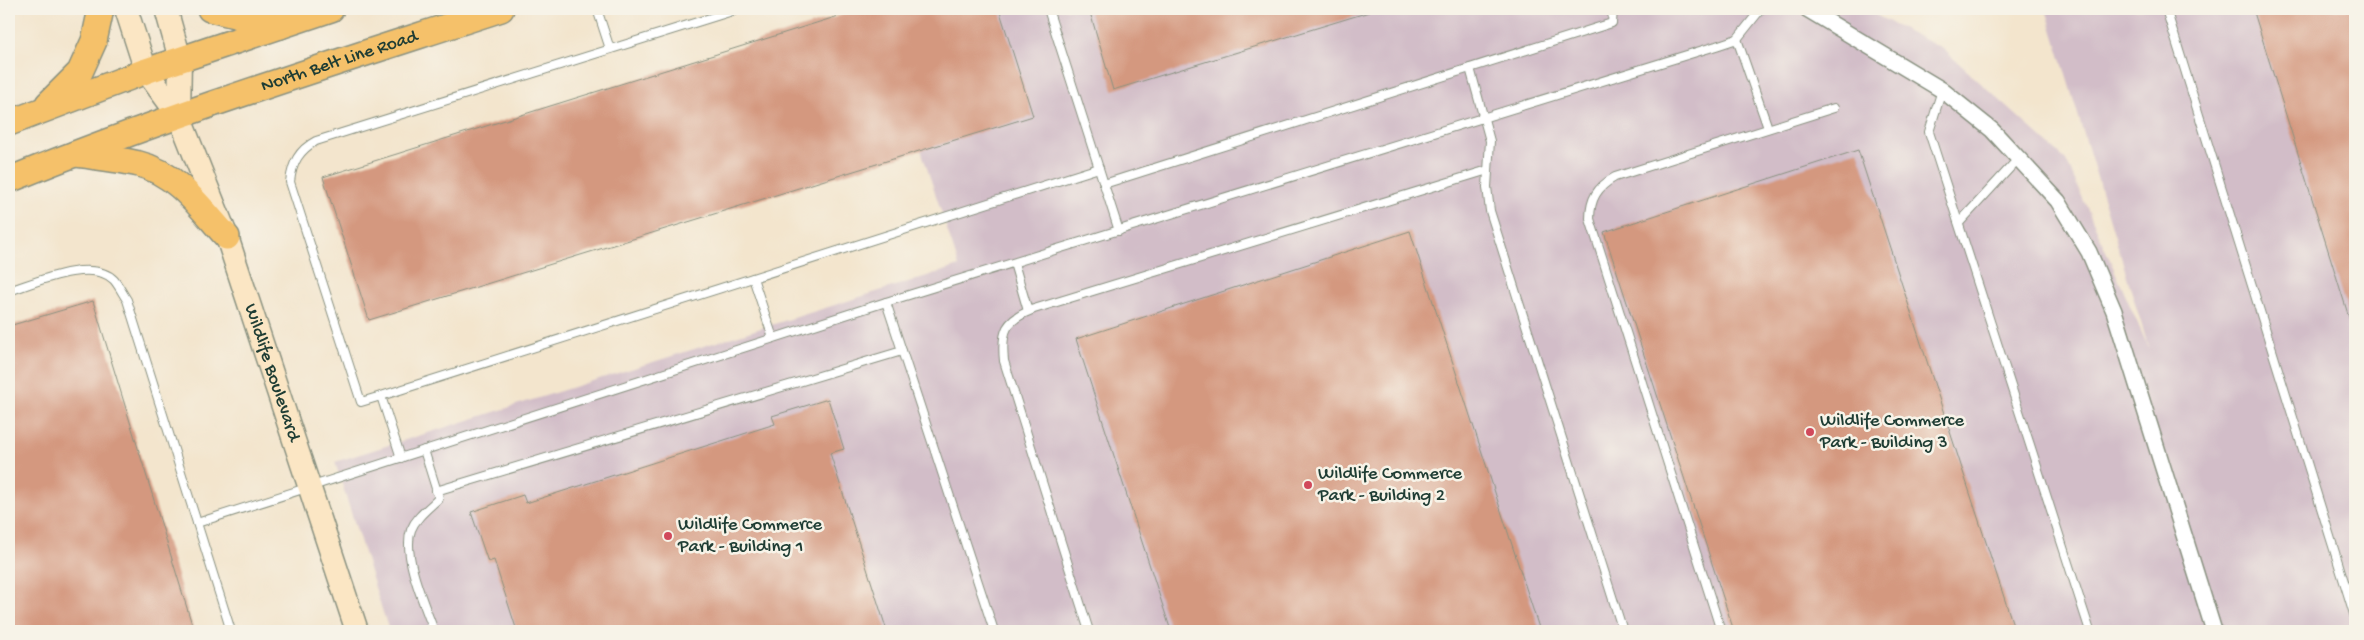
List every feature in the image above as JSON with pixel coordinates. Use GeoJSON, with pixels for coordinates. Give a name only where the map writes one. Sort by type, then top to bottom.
{"type":"FeatureCollection","features":[{"type":"Feature","properties":{"kind":"main road"},"geometry":{"type":"LineString","coordinates":[[42,110],[80,72],[94,41],[101,9]]}},
{"type":"Feature","properties":{"kind":"main road"},"geometry":{"type":"LineString","coordinates":[[210,9],[280,26]]}},
{"type":"Feature","properties":{"kind":"main road"},"geometry":{"type":"LineString","coordinates":[[9,123],[146,71],[331,9]]}},
{"type":"Feature","properties":{"kind":"main road","name":"North Belt Line Road"},"geometry":{"type":"LineString","coordinates":[[9,180],[72,154],[244,92],[500,9]]}},
{"type":"Feature","properties":{"kind":"main road"},"geometry":{"type":"LineString","coordinates":[[72,154],[140,164],[163,174],[182,188],[227,237]]}},
{"type":"Feature","properties":{"kind":"street"},"geometry":{"type":"LineString","coordinates":[[126,9],[146,71],[179,116]]}},
{"type":"Feature","properties":{"kind":"street"},"geometry":{"type":"LineString","coordinates":[[166,9],[180,59],[179,116]]}},
{"type":"Feature","properties":{"kind":"street"},"geometry":{"type":"LineString","coordinates":[[1807,9],[1942,90],[1992,130],[2058,201],[2089,252],[2114,311],[2214,631]]}},
{"type":"Feature","properties":{"kind":"street","name":"Wildlife Boulevard"},"geometry":{"type":"LineString","coordinates":[[179,116],[227,237],[356,631]]}},
{"type":"Feature","properties":{"kind":"lane"},"geometry":{"type":"LineString","coordinates":[[597,9],[610,49]]}},
{"type":"Feature","properties":{"kind":"lane"},"geometry":{"type":"LineString","coordinates":[[739,9],[316,141],[304,147],[296,158],[291,170],[290,182],[361,402],[1099,168]]}},
{"type":"Feature","properties":{"kind":"lane"},"geometry":{"type":"LineString","coordinates":[[1048,9],[1119,231]]}},
{"type":"Feature","properties":{"kind":"lane"},"geometry":{"type":"LineString","coordinates":[[1104,184],[1612,24],[1613,9]]}},
{"type":"Feature","properties":{"kind":"lane"},"geometry":{"type":"LineString","coordinates":[[197,523],[886,302],[1484,119],[1737,39],[1761,9]]}},
{"type":"Feature","properties":{"kind":"lane"},"geometry":{"type":"LineString","coordinates":[[2166,9],[2355,617]]}},
{"type":"Feature","properties":{"kind":"lane"},"geometry":{"type":"LineString","coordinates":[[1737,39],[1768,128]]}},
{"type":"Feature","properties":{"kind":"lane"},"geometry":{"type":"LineString","coordinates":[[1470,68],[1490,141],[1487,187],[1490,211],[1623,631]]}},
{"type":"Feature","properties":{"kind":"lane"},"geometry":{"type":"LineString","coordinates":[[1942,90],[1929,132],[2090,631]]}},
{"type":"Feature","properties":{"kind":"lane"},"geometry":{"type":"LineString","coordinates":[[1721,631],[1590,219],[1590,209],[1593,196],[1599,188],[1615,177],[1834,108]]}},
{"type":"Feature","properties":{"kind":"lane"},"geometry":{"type":"LineString","coordinates":[[1959,223],[2019,158]]}},
{"type":"Feature","properties":{"kind":"lane"},"geometry":{"type":"LineString","coordinates":[[1090,631],[1004,361],[1002,341],[1006,326],[1016,316],[1028,311],[1488,170]]}},
{"type":"Feature","properties":{"kind":"lane"},"geometry":{"type":"LineString","coordinates":[[1014,263],[1028,311]]}},
{"type":"Feature","properties":{"kind":"lane"},"geometry":{"type":"LineString","coordinates":[[9,291],[67,272],[90,270],[113,279],[127,300],[231,631]]}},
{"type":"Feature","properties":{"kind":"lane"},"geometry":{"type":"LineString","coordinates":[[753,278],[773,338]]}},
{"type":"Feature","properties":{"kind":"lane"},"geometry":{"type":"LineString","coordinates":[[886,302],[994,631]]}},
{"type":"Feature","properties":{"kind":"lane"},"geometry":{"type":"LineString","coordinates":[[436,491],[902,351]]}},
{"type":"Feature","properties":{"kind":"lane"},"geometry":{"type":"LineString","coordinates":[[381,396],[401,458]]}},
{"type":"Feature","properties":{"kind":"lane"},"geometry":{"type":"LineString","coordinates":[[424,450],[439,498],[420,516],[411,529],[408,543],[418,584],[434,631]]}},
{"type":"Feature","properties":{"kind":"shaded area"},"geometry":{"type":"Polygon","coordinates":[[[875,9],[1864,9],[1943,49],[2066,160],[2149,349],[2046,9],[2355,9],[2355,631],[389,631],[335,462],[959,266],[875,9]]]}},
{"type":"Feature","properties":{"kind":"building"},"geometry":{"type":"Polygon","coordinates":[[[861,9],[999,9],[1033,116],[369,320],[323,177],[861,9]]]}},
{"type":"Feature","properties":{"kind":"building"},"geometry":{"type":"Polygon","coordinates":[[[1089,9],[1369,9],[1369,12],[1113,90],[1089,9]]]}},
{"type":"Feature","properties":{"kind":"building"},"geometry":{"type":"Polygon","coordinates":[[[2253,9],[2355,9],[2355,327],[2352,327],[2253,9]]]}},
{"type":"Feature","properties":{"kind":"building","name":"Wildlife Commerce Park - Building 3"},"geometry":{"type":"Polygon","coordinates":[[[1858,150],[2015,631],[1734,631],[1604,232],[1858,150]]]}},
{"type":"Feature","properties":{"kind":"building","name":"Wildlife Commerce Park - Building 2"},"geometry":{"type":"Polygon","coordinates":[[[1410,231],[1540,631],[1171,631],[1076,339],[1410,231]]]}},
{"type":"Feature","properties":{"kind":"building"},"geometry":{"type":"Polygon","coordinates":[[[93,301],[194,631],[9,631],[9,326],[93,301]]]}},
{"type":"Feature","properties":{"kind":"building","name":"Wildlife Commerce Park - Building 1"},"geometry":{"type":"Polygon","coordinates":[[[828,399],[844,449],[830,453],[887,631],[517,631],[494,560],[488,562],[471,512],[523,495],[526,503],[775,424],[772,416],[828,399]]]}},
{"type":"Feature","properties":{"kind":"place","name":"Wildlife Commerce Park - Building 3"},"geometry":{"type":"Point","coordinates":[1810,432]}},
{"type":"Feature","properties":{"kind":"place","name":"Wildlife Commerce Park - Building 2"},"geometry":{"type":"Point","coordinates":[1308,485]}},
{"type":"Feature","properties":{"kind":"place","name":"Wildlife Commerce Park - Building 1"},"geometry":{"type":"Point","coordinates":[668,536]}}]}
